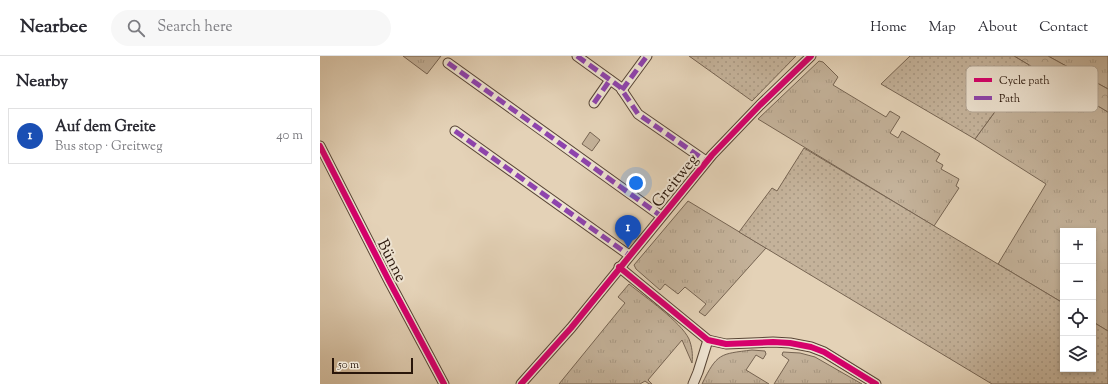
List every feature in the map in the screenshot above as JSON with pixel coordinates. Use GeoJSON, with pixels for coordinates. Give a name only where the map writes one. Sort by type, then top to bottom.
{"type":"FeatureCollection","features":[{"type":"Feature","properties":{"kind":"street"},"geometry":{"type":"LineString","coordinates":[[622,90],[647,56]]}},
{"type":"Feature","properties":{"kind":"street","name":"Greitweg"},"geometry":{"type":"LineString","coordinates":[[521,384],[570,328],[706,161],[760,104],[811,56]]}},
{"type":"Feature","properties":{"kind":"street"},"geometry":{"type":"LineString","coordinates":[[583,58],[622,90],[638,114],[706,161]]}},
{"type":"Feature","properties":{"kind":"street"},"geometry":{"type":"LineString","coordinates":[[448,62],[661,216]]}},
{"type":"Feature","properties":{"kind":"street"},"geometry":{"type":"LineString","coordinates":[[594,102],[610,80]]}},
{"type":"Feature","properties":{"kind":"street"},"geometry":{"type":"LineString","coordinates":[[455,131],[628,255]]}},
{"type":"Feature","properties":{"kind":"street","name":"Bünne"},"geometry":{"type":"LineString","coordinates":[[320,146],[388,281],[444,384]]}},
{"type":"Feature","properties":{"kind":"street"},"geometry":{"type":"LineString","coordinates":[[619,267],[708,340],[726,344],[773,342],[811,347],[824,352],[876,384]]}},
{"type":"Feature","properties":{"kind":"street"},"geometry":{"type":"LineString","coordinates":[[693,384],[708,340]]}},
{"type":"Feature","properties":{"kind":"green space"},"geometry":{"type":"Polygon","coordinates":[[[403,56],[441,56],[427,74],[403,56]]]}},
{"type":"Feature","properties":{"kind":"green space"},"geometry":{"type":"Polygon","coordinates":[[[689,56],[796,56],[752,101],[689,56]]]}},
{"type":"Feature","properties":{"kind":"green space"},"geometry":{"type":"Polygon","coordinates":[[[910,56],[1014,56],[1029,65],[966,66],[966,112],[995,112],[975,139],[881,84],[910,56]]]}},
{"type":"Feature","properties":{"kind":"green space"},"geometry":{"type":"Polygon","coordinates":[[[1014,56],[1048,56],[1066,66],[1031,66],[1014,56]]]}},
{"type":"Feature","properties":{"kind":"green space"},"geometry":{"type":"Polygon","coordinates":[[[1048,56],[1108,56],[1108,89],[1098,84],[1098,66],[1066,66],[1048,56]]]}},
{"type":"Feature","properties":{"kind":"green space"},"geometry":{"type":"Polygon","coordinates":[[[819,61],[823,62],[838,77],[833,85],[886,117],[890,111],[900,117],[890,133],[898,138],[902,131],[940,154],[936,161],[943,165],[941,169],[959,179],[956,186],[959,188],[934,226],[758,119],[819,61]]]}},
{"type":"Feature","properties":{"kind":"green space"},"geometry":{"type":"Polygon","coordinates":[[[1098,84],[1108,89],[1108,112],[1098,106],[1098,84]]]}},
{"type":"Feature","properties":{"kind":"green space"},"geometry":{"type":"Polygon","coordinates":[[[1098,106],[1108,112],[1108,331],[1096,324],[1096,228],[1060,228],[1060,301],[998,264],[1046,184],[975,139],[995,112],[1098,112],[1098,106]]]}},
{"type":"Feature","properties":{"kind":"green space"},"geometry":{"type":"Polygon","coordinates":[[[590,132],[600,140],[592,151],[582,144],[590,132]]]}},
{"type":"Feature","properties":{"kind":"green space"},"geometry":{"type":"Polygon","coordinates":[[[804,148],[1060,301],[1060,372],[1096,372],[1096,324],[1108,331],[1108,384],[992,384],[739,232],[772,188],[777,191],[804,148]]]}},
{"type":"Feature","properties":{"kind":"green space"},"geometry":{"type":"Polygon","coordinates":[[[688,201],[766,248],[705,316],[699,312],[706,304],[685,287],[678,294],[665,284],[660,290],[636,269],[634,265],[688,201]]]}},
{"type":"Feature","properties":{"kind":"green space"},"geometry":{"type":"Polygon","coordinates":[[[629,284],[662,310],[685,332],[691,345],[692,363],[682,340],[648,380],[652,384],[645,381],[640,384],[559,384],[625,303],[618,297],[629,284]]]}},
{"type":"Feature","properties":{"kind":"green space"},"geometry":{"type":"Polygon","coordinates":[[[752,350],[765,351],[766,354],[763,359],[756,355],[746,370],[769,384],[702,384],[712,366],[721,357],[726,354],[752,350]]]}},
{"type":"Feature","properties":{"kind":"green space"},"geometry":{"type":"Polygon","coordinates":[[[783,352],[800,353],[815,357],[862,384],[774,384],[789,360],[782,355],[783,352]]]}},
{"type":"Feature","properties":{"kind":"marked path"},"geometry":{"type":"LineString","coordinates":[[577,56],[620,87],[638,114],[706,161]]}},
{"type":"Feature","properties":{"kind":"marked path"},"geometry":{"type":"LineString","coordinates":[[622,90],[647,56]]}},
{"type":"Feature","properties":{"kind":"marked path"},"geometry":{"type":"LineString","coordinates":[[448,63],[661,216]]}},
{"type":"Feature","properties":{"kind":"marked path"},"geometry":{"type":"LineString","coordinates":[[594,103],[610,80]]}},
{"type":"Feature","properties":{"kind":"marked path"},"geometry":{"type":"LineString","coordinates":[[455,131],[629,255]]}},
{"type":"Feature","properties":{"kind":"cycle path"},"geometry":{"type":"LineString","coordinates":[[521,384],[571,328],[712,155],[760,105],[811,56]]}},
{"type":"Feature","properties":{"kind":"cycle path"},"geometry":{"type":"LineString","coordinates":[[320,146],[444,384]]}},
{"type":"Feature","properties":{"kind":"cycle path"},"geometry":{"type":"LineString","coordinates":[[619,267],[708,340],[726,344],[773,342],[790,343],[811,347],[824,352],[876,384]]}},
{"type":"Feature","properties":{"kind":"place","name":"Auf dem Greite"},"geometry":{"type":"Point","coordinates":[628,248]}}]}
